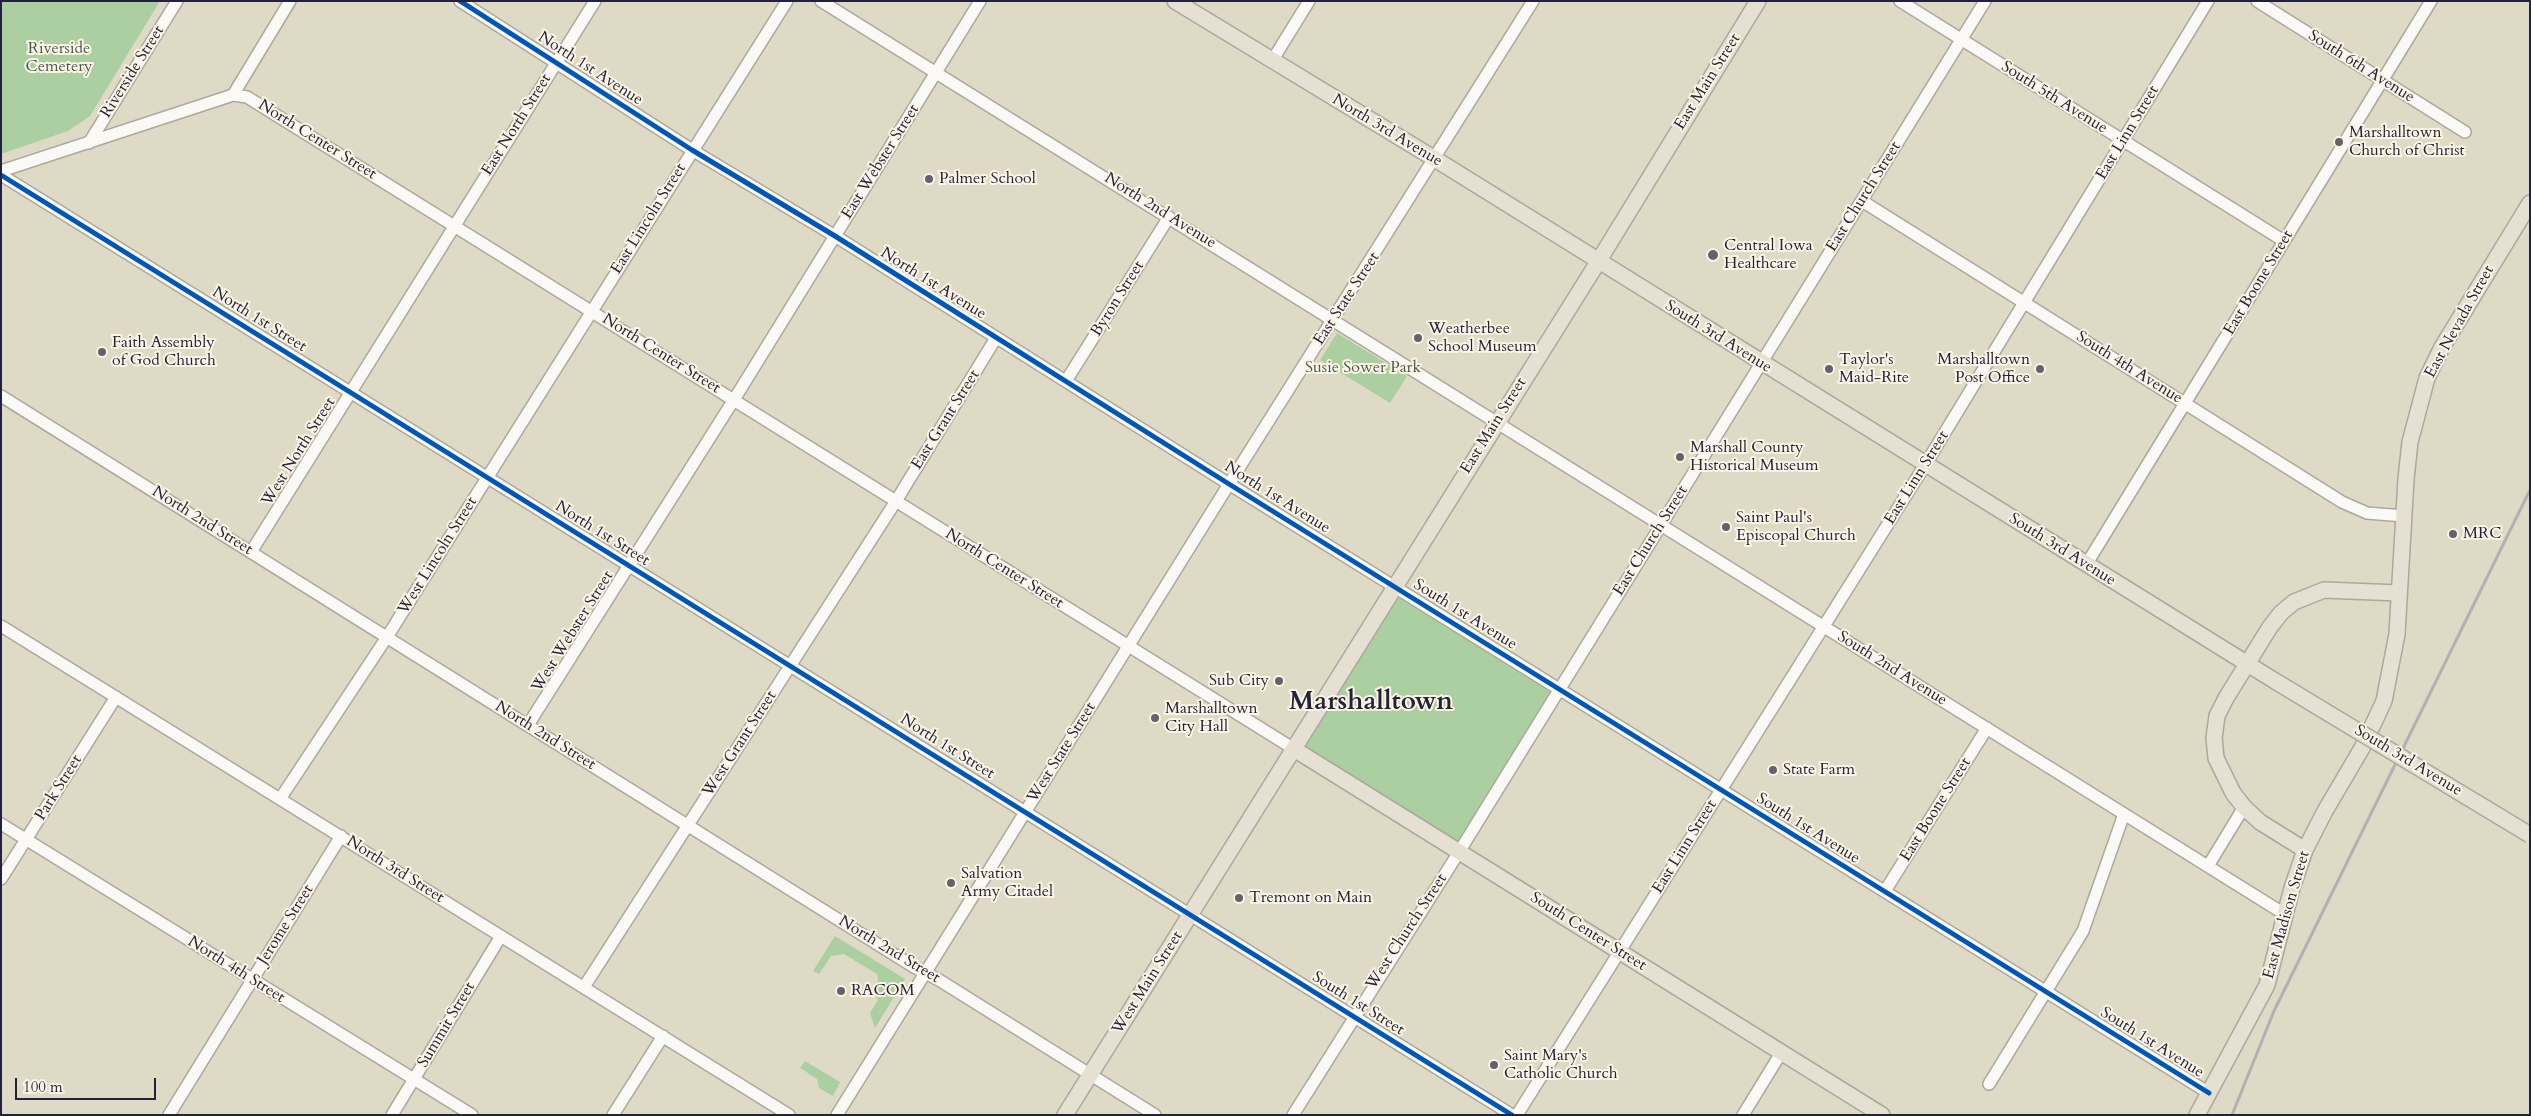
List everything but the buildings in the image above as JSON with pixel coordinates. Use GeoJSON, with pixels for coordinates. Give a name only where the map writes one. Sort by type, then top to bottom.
{"type":"FeatureCollection","features":[{"type":"Feature","properties":{"kind":"main road","name":"North 3rd Avenue"},"geometry":{"type":"LineString","coordinates":[[1176,1],[1435,159],[1598,262]]}},
{"type":"Feature","properties":{"kind":"main road","name":"East Main Street"},"geometry":{"type":"LineString","coordinates":[[1294,749],[1598,262],[1758,1]]}},
{"type":"Feature","properties":{"kind":"main road","name":"East Nevada Street"},"geometry":{"type":"LineString","coordinates":[[2406,479],[2414,425],[2428,378],[2441,349],[2530,203]]}},
{"type":"Feature","properties":{"kind":"main road","name":"South 3rd Avenue"},"geometry":{"type":"LineString","coordinates":[[1598,262],[2086,565],[2530,835]]}},
{"type":"Feature","properties":{"kind":"main road","name":"East Madison Street"},"geometry":{"type":"LineString","coordinates":[[2197,1115],[2267,985],[2305,850],[2321,818],[2362,748],[2384,701],[2394,658],[2406,479]]}},
{"type":"Feature","properties":{"kind":"main road"},"geometry":{"type":"LineString","coordinates":[[2305,850],[2268,828],[2244,807],[2220,768],[2216,758],[2214,738],[2221,707],[2247,663],[2281,613],[2294,602],[2308,594],[2340,589],[2399,592]]}},
{"type":"Feature","properties":{"kind":"main road","name":"South Center Street"},"geometry":{"type":"LineString","coordinates":[[1294,749],[1882,1115]]}},
{"type":"Feature","properties":{"kind":"main road","name":"West Main Street"},"geometry":{"type":"LineString","coordinates":[[1065,1115],[1294,749]]}},
{"type":"Feature","properties":{"kind":"street","name":"Riverside Street"},"geometry":{"type":"LineString","coordinates":[[89,143],[176,1]]}},
{"type":"Feature","properties":{"kind":"street"},"geometry":{"type":"LineString","coordinates":[[1,173],[233,96],[290,1]]}},
{"type":"Feature","properties":{"kind":"street","name":"North 1st Avenue"},"geometry":{"type":"LineString","coordinates":[[460,1],[692,150],[835,236],[1394,586]]}},
{"type":"Feature","properties":{"kind":"street","name":"East North Street"},"geometry":{"type":"LineString","coordinates":[[454,224],[595,1]]}},
{"type":"Feature","properties":{"kind":"street","name":"East Lincoln Street"},"geometry":{"type":"LineString","coordinates":[[592,311],[787,1]]}},
{"type":"Feature","properties":{"kind":"street","name":"North 2nd Avenue"},"geometry":{"type":"LineString","coordinates":[[822,1],[1497,422]]}},
{"type":"Feature","properties":{"kind":"street","name":"East Webster Street"},"geometry":{"type":"LineString","coordinates":[[734,399],[980,1]]}},
{"type":"Feature","properties":{"kind":"street"},"geometry":{"type":"LineString","coordinates":[[1272,60],[1309,1]]}},
{"type":"Feature","properties":{"kind":"street","name":"East State Street"},"geometry":{"type":"LineString","coordinates":[[1128,646],[1533,1]]}},
{"type":"Feature","properties":{"kind":"street","name":"South 5th Avenue"},"geometry":{"type":"LineString","coordinates":[[1900,1],[2284,241]]}},
{"type":"Feature","properties":{"kind":"street","name":"East Church Street"},"geometry":{"type":"LineString","coordinates":[[1459,852],[1985,1]]}},
{"type":"Feature","properties":{"kind":"street","name":"East Linn Street"},"geometry":{"type":"LineString","coordinates":[[1517,1115],[1925,465],[2208,1]]}},
{"type":"Feature","properties":{"kind":"street","name":"South 6th Avenue"},"geometry":{"type":"LineString","coordinates":[[2257,1],[2465,132]]}},
{"type":"Feature","properties":{"kind":"street","name":"East Boone Street"},"geometry":{"type":"LineString","coordinates":[[2086,565],[2432,1]]}},
{"type":"Feature","properties":{"kind":"street","name":"North Center Street"},"geometry":{"type":"LineString","coordinates":[[233,96],[247,97],[454,224],[1294,749]]}},
{"type":"Feature","properties":{"kind":"street","name":"North 1st Street"},"geometry":{"type":"LineString","coordinates":[[1,173],[487,478],[1191,914]]}},
{"type":"Feature","properties":{"kind":"street","name":"South 4th Avenue"},"geometry":{"type":"LineString","coordinates":[[1862,201],[2342,502],[2367,513],[2404,516]]}},
{"type":"Feature","properties":{"kind":"street","name":"Byron Street"},"geometry":{"type":"LineString","coordinates":[[1066,381],[1169,217]]}},
{"type":"Feature","properties":{"kind":"street","name":"West North Street"},"geometry":{"type":"LineString","coordinates":[[251,552],[352,392],[454,224]]}},
{"type":"Feature","properties":{"kind":"street","name":"West Lincoln Street"},"geometry":{"type":"LineString","coordinates":[[280,798],[387,637],[592,311]]}},
{"type":"Feature","properties":{"kind":"street","name":"East Grant Street"},"geometry":{"type":"LineString","coordinates":[[896,502],[996,338]]}},
{"type":"Feature","properties":{"kind":"street","name":"North 2nd Street"},"geometry":{"type":"LineString","coordinates":[[1,396],[688,826],[1155,1115]]}},
{"type":"Feature","properties":{"kind":"street","name":"West Webster Street"},"geometry":{"type":"LineString","coordinates":[[528,726],[734,399]]}},
{"type":"Feature","properties":{"kind":"street","name":"South 2nd Avenue"},"geometry":{"type":"LineString","coordinates":[[1497,422],[2286,915]]}},
{"type":"Feature","properties":{"kind":"street","name":"West Grant Street"},"geometry":{"type":"LineString","coordinates":[[584,987],[896,502]]}},
{"type":"Feature","properties":{"kind":"street","name":"South 1st Avenue"},"geometry":{"type":"LineString","coordinates":[[1394,586],[2209,1093]]}},
{"type":"Feature","properties":{"kind":"street","name":"North 3rd Street"},"geometry":{"type":"LineString","coordinates":[[1,626],[789,1115]]}},
{"type":"Feature","properties":{"kind":"street","name":"West State Street"},"geometry":{"type":"LineString","coordinates":[[837,1115],[1128,646]]}},
{"type":"Feature","properties":{"kind":"street","name":"Park Street"},"geometry":{"type":"LineString","coordinates":[[1,879],[116,697]]}},
{"type":"Feature","properties":{"kind":"street","name":"East Boone Street"},"geometry":{"type":"LineString","coordinates":[[1886,892],[1987,728]]}},
{"type":"Feature","properties":{"kind":"street"},"geometry":{"type":"LineString","coordinates":[[2208,866],[2244,807]]}},
{"type":"Feature","properties":{"kind":"street"},"geometry":{"type":"LineString","coordinates":[[1989,1084],[2083,931],[2124,814]]}},
{"type":"Feature","properties":{"kind":"street","name":"North 4th Street"},"geometry":{"type":"LineString","coordinates":[[1,824],[472,1115]]}},
{"type":"Feature","properties":{"kind":"street","name":"Jerome Street"},"geometry":{"type":"LineString","coordinates":[[169,1115],[341,836]]}},
{"type":"Feature","properties":{"kind":"street","name":"West Church Street"},"geometry":{"type":"LineString","coordinates":[[1293,1115],[1459,852]]}},
{"type":"Feature","properties":{"kind":"street","name":"South 1st Street"},"geometry":{"type":"LineString","coordinates":[[1191,914],[1512,1115]]}},
{"type":"Feature","properties":{"kind":"street","name":"Summit Street"},"geometry":{"type":"LineString","coordinates":[[392,1115],[501,936]]}},
{"type":"Feature","properties":{"kind":"street"},"geometry":{"type":"LineString","coordinates":[[613,1115],[662,1036]]}},
{"type":"Feature","properties":{"kind":"street"},"geometry":{"type":"LineString","coordinates":[[1743,1115],[1781,1053]]}},
{"type":"Feature","properties":{"kind":"green space","name":"Riverside Cemetery"},"geometry":{"type":"Polygon","coordinates":[[[1,1],[160,1],[90,116],[68,131],[1,154],[1,1]]]}},
{"type":"Feature","properties":{"kind":"green space","name":"Susie Sower Park"},"geometry":{"type":"Polygon","coordinates":[[[1337,333],[1407,376],[1390,403],[1320,360],[1337,333]]]}},
{"type":"Feature","properties":{"kind":"green space"},"geometry":{"type":"Polygon","coordinates":[[[1395,586],[1560,689],[1459,852],[1294,749],[1395,586]]]}},
{"type":"Feature","properties":{"kind":"green space"},"geometry":{"type":"Polygon","coordinates":[[[835,936],[905,979],[875,1028],[870,1013],[878,1000],[873,993],[878,980],[877,974],[844,954],[831,956],[819,974],[813,971],[835,936]]]}},
{"type":"Feature","properties":{"kind":"green space"},"geometry":{"type":"Polygon","coordinates":[[[805,1061],[840,1082],[833,1096],[819,1088],[817,1079],[800,1068],[805,1061]]]}},
{"type":"Feature","properties":{"kind":"railway"},"geometry":{"type":"LineString","coordinates":[[2232,1115],[2274,1011],[2530,490]]}},
{"type":"Feature","properties":{"kind":"cycle path"},"geometry":{"type":"LineString","coordinates":[[460,1],[692,150],[835,236],[1229,484],[2209,1093]]}},
{"type":"Feature","properties":{"kind":"cycle path"},"geometry":{"type":"LineString","coordinates":[[1,175],[1512,1115]]}},
{"type":"Feature","properties":{"kind":"place","name":"Marshalltown Church of Christ"},"geometry":{"type":"Point","coordinates":[2339,142]}},
{"type":"Feature","properties":{"kind":"place","name":"Palmer School"},"geometry":{"type":"Point","coordinates":[929,179]}},
{"type":"Feature","properties":{"kind":"place","name":"Central Iowa Healthcare"},"geometry":{"type":"Point","coordinates":[1713,255]}},
{"type":"Feature","properties":{"kind":"place","name":"Weatherbee School Museum"},"geometry":{"type":"Point","coordinates":[1418,338]}},
{"type":"Feature","properties":{"kind":"place","name":"Faith Assembly of God Church"},"geometry":{"type":"Point","coordinates":[102,352]}},
{"type":"Feature","properties":{"kind":"place","name":"Taylor's Maid-Rite"},"geometry":{"type":"Point","coordinates":[1829,369]}},
{"type":"Feature","properties":{"kind":"place","name":"Marshalltown Post Office"},"geometry":{"type":"Point","coordinates":[2040,369]}},
{"type":"Feature","properties":{"kind":"place","name":"Marshall County Historical Museum"},"geometry":{"type":"Point","coordinates":[1680,457]}},
{"type":"Feature","properties":{"kind":"place","name":"Saint Paul's Episcopal Church"},"geometry":{"type":"Point","coordinates":[1726,527]}},
{"type":"Feature","properties":{"kind":"place","name":"MRC"},"geometry":{"type":"Point","coordinates":[2453,534]}},
{"type":"Feature","properties":{"kind":"place","name":"Sub City"},"geometry":{"type":"Point","coordinates":[1279,681]}},
{"type":"Feature","properties":{"kind":"place","name":"Marshalltown City Hall"},"geometry":{"type":"Point","coordinates":[1155,718]}},
{"type":"Feature","properties":{"kind":"place","name":"State Farm"},"geometry":{"type":"Point","coordinates":[1773,770]}},
{"type":"Feature","properties":{"kind":"place","name":"Salvation Army Citadel"},"geometry":{"type":"Point","coordinates":[951,883]}},
{"type":"Feature","properties":{"kind":"place","name":"Tremont on Main"},"geometry":{"type":"Point","coordinates":[1239,898]}},
{"type":"Feature","properties":{"kind":"place","name":"RACOM"},"geometry":{"type":"Point","coordinates":[841,991]}},
{"type":"Feature","properties":{"kind":"place","name":"Saint Mary's Catholic Church"},"geometry":{"type":"Point","coordinates":[1494,1065]}},
{"type":"Feature","properties":{"kind":"district","name":"Marshalltown"},"geometry":{"type":"Point","coordinates":[1371,703]}}]}
